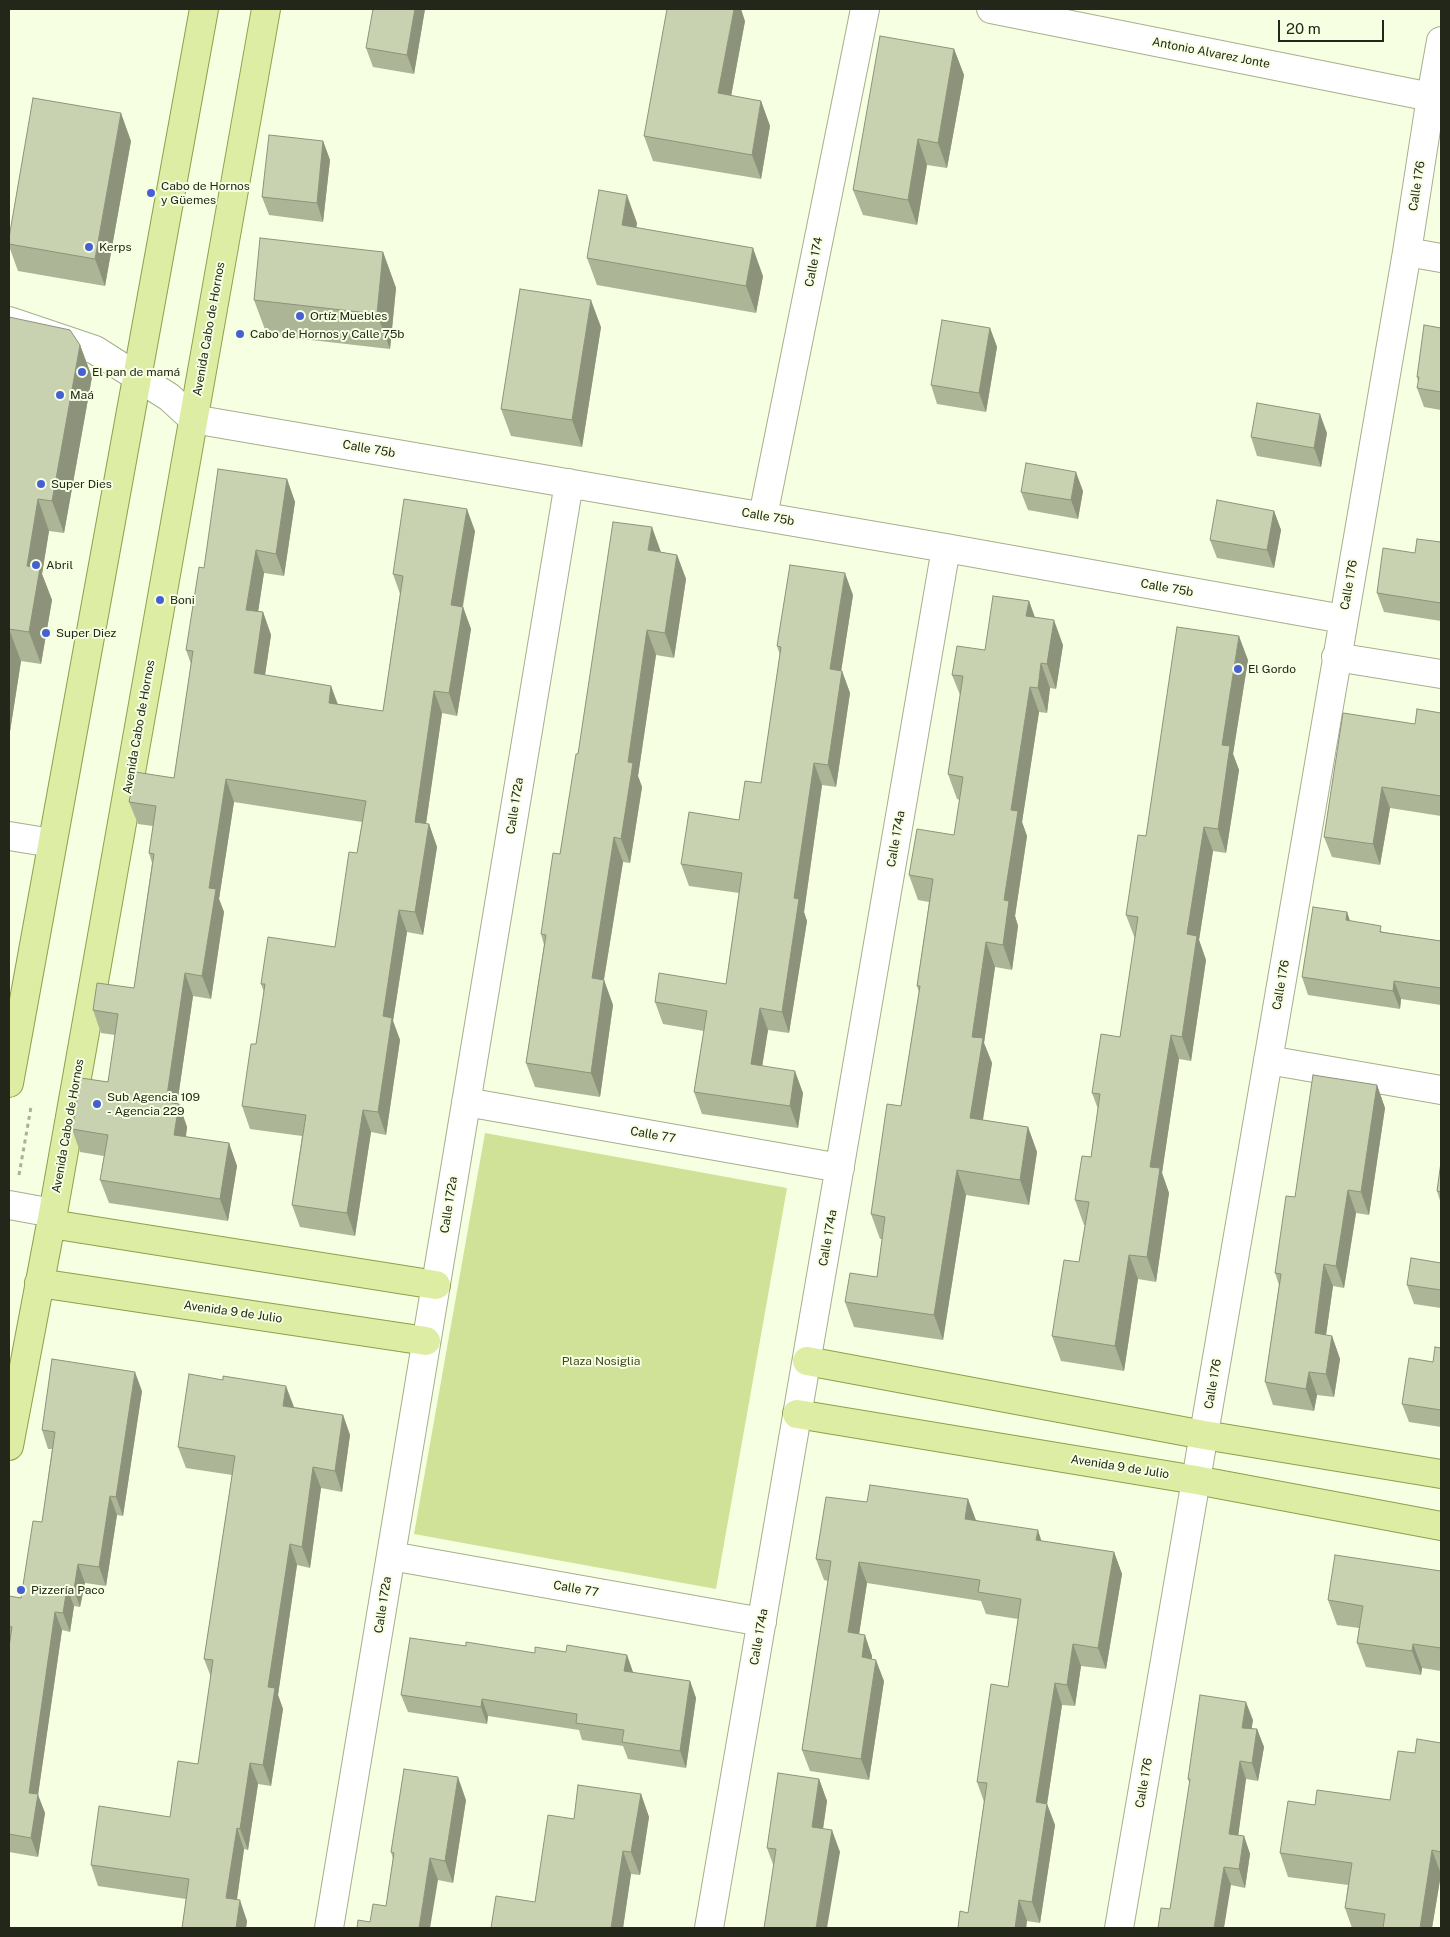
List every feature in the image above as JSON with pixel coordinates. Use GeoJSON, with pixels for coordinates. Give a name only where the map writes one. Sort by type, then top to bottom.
{"type":"FeatureCollection","features":[{"type":"Feature","properties":{"kind":"main road"},"geometry":{"type":"LineString","coordinates":[[9,1083],[136,374],[204,9]]}},
{"type":"Feature","properties":{"kind":"main road","name":"Avenida Cabo de Hornos"},"geometry":{"type":"LineString","coordinates":[[9,1446],[52,1218],[266,9]]}},
{"type":"Feature","properties":{"kind":"main road"},"geometry":{"type":"LineString","coordinates":[[52,1218],[436,1285]]}},
{"type":"Feature","properties":{"kind":"main road","name":"Avenida 9 de Julio"},"geometry":{"type":"LineString","coordinates":[[39,1283],[426,1341]]}},
{"type":"Feature","properties":{"kind":"main road"},"geometry":{"type":"LineString","coordinates":[[807,1361],[1204,1435],[1441,1474]]}},
{"type":"Feature","properties":{"kind":"main road","name":"Avenida 9 de Julio"},"geometry":{"type":"LineString","coordinates":[[798,1414],[1196,1480],[1441,1526]]}},
{"type":"Feature","properties":{"kind":"street","name":"Calle 174"},"geometry":{"type":"LineString","coordinates":[[763,516],[864,9]]}},
{"type":"Feature","properties":{"kind":"street","name":"Antonio Alvarez Jonte"},"geometry":{"type":"LineString","coordinates":[[991,9],[1436,104]]}},
{"type":"Feature","properties":{"kind":"street","name":"Calle 176"},"geometry":{"type":"LineString","coordinates":[[1119,1928],[1336,657],[1407,252],[1436,104],[1441,41]]}},
{"type":"Feature","properties":{"kind":"street"},"geometry":{"type":"LineString","coordinates":[[1407,252],[1441,258]]}},
{"type":"Feature","properties":{"kind":"street"},"geometry":{"type":"LineString","coordinates":[[9,321],[95,350],[136,374],[169,397],[193,419]]}},
{"type":"Feature","properties":{"kind":"street","name":"Calle 75b"},"geometry":{"type":"LineString","coordinates":[[193,419],[763,516],[1343,619]]}},
{"type":"Feature","properties":{"kind":"street","name":"Calle 172a"},"geometry":{"type":"LineString","coordinates":[[329,1928],[569,483]]}},
{"type":"Feature","properties":{"kind":"street","name":"Calle 174a"},"geometry":{"type":"LineString","coordinates":[[709,1928],[946,548]]}},
{"type":"Feature","properties":{"kind":"street"},"geometry":{"type":"LineString","coordinates":[[1336,657],[1441,674]]}},
{"type":"Feature","properties":{"kind":"street"},"geometry":{"type":"LineString","coordinates":[[9,836],[52,843]]}},
{"type":"Feature","properties":{"kind":"street"},"geometry":{"type":"LineString","coordinates":[[1268,1060],[1441,1090]]}},
{"type":"Feature","properties":{"kind":"street","name":"Calle 77"},"geometry":{"type":"LineString","coordinates":[[466,1102],[840,1168]]}},
{"type":"Feature","properties":{"kind":"street"},"geometry":{"type":"LineString","coordinates":[[9,1206],[52,1218]]}},
{"type":"Feature","properties":{"kind":"street","name":"Calle 77"},"geometry":{"type":"LineString","coordinates":[[391,1556],[762,1622]]}},
{"type":"Feature","properties":{"kind":"green space","name":"Plaza Nosiglia"},"geometry":{"type":"Polygon","coordinates":[[[485,1133],[787,1188],[716,1589],[414,1534],[485,1133]]]}},
{"type":"Feature","properties":{"kind":"building"},"geometry":{"type":"Polygon","coordinates":[[[373,9],[415,9],[407,55],[366,48],[373,9]]]}},
{"type":"Feature","properties":{"kind":"building"},"geometry":{"type":"Polygon","coordinates":[[[667,9],[734,9],[718,93],[761,101],[752,155],[644,136],[667,9]]]}},
{"type":"Feature","properties":{"kind":"building"},"geometry":{"type":"Polygon","coordinates":[[[880,36],[954,49],[938,143],[918,139],[908,200],[853,190],[880,36]]]}},
{"type":"Feature","properties":{"kind":"building"},"geometry":{"type":"Polygon","coordinates":[[[33,98],[121,113],[95,259],[9,244],[33,98]]]}},
{"type":"Feature","properties":{"kind":"building"},"geometry":{"type":"Polygon","coordinates":[[[269,135],[323,141],[317,203],[262,197],[269,135]]]}},
{"type":"Feature","properties":{"kind":"building"},"geometry":{"type":"Polygon","coordinates":[[[599,190],[627,195],[622,225],[753,248],[746,286],[587,258],[599,190]]]}},
{"type":"Feature","properties":{"kind":"building"},"geometry":{"type":"Polygon","coordinates":[[[260,238],[383,252],[377,314],[254,300],[260,238]]]}},
{"type":"Feature","properties":{"kind":"building"},"geometry":{"type":"Polygon","coordinates":[[[520,289],[591,300],[572,420],[501,409],[520,289]]]}},
{"type":"Feature","properties":{"kind":"building"},"geometry":{"type":"Polygon","coordinates":[[[9,317],[70,330],[80,345],[52,501],[38,499],[27,566],[40,568],[29,632],[9,629],[9,317]]]}},
{"type":"Feature","properties":{"kind":"building"},"geometry":{"type":"Polygon","coordinates":[[[942,320],[990,328],[979,393],[931,385],[942,320]]]}},
{"type":"Feature","properties":{"kind":"building"},"geometry":{"type":"Polygon","coordinates":[[[1424,325],[1441,328],[1441,392],[1417,388],[1424,325]]]}},
{"type":"Feature","properties":{"kind":"building"},"geometry":{"type":"Polygon","coordinates":[[[1257,403],[1320,414],[1314,448],[1251,437],[1257,403]]]}},
{"type":"Feature","properties":{"kind":"building"},"geometry":{"type":"Polygon","coordinates":[[[1026,463],[1076,472],[1071,500],[1021,492],[1026,463]]]}},
{"type":"Feature","properties":{"kind":"building"},"geometry":{"type":"Polygon","coordinates":[[[218,469],[287,479],[276,554],[256,550],[246,610],[263,612],[254,673],[331,686],[329,703],[383,711],[403,576],[393,574],[404,499],[467,509],[451,605],[463,607],[449,693],[434,691],[415,822],[429,824],[415,912],[399,910],[383,1016],[392,1018],[378,1112],[363,1110],[347,1213],[292,1205],[306,1115],[242,1106],[251,1044],[256,1044],[265,984],[261,984],[268,937],[335,947],[349,852],[357,853],[366,801],[226,779],[209,888],[216,889],[202,976],[185,973],[166,1102],[179,1104],[174,1135],[229,1143],[220,1199],[100,1180],[108,1135],[72,1129],[81,1078],[108,1082],[118,1014],[93,1010],[97,983],[134,988],[154,854],[149,853],[156,806],[129,802],[135,772],[174,778],[193,651],[186,650],[199,567],[204,568],[218,469]]]}},
{"type":"Feature","properties":{"kind":"building"},"geometry":{"type":"Polygon","coordinates":[[[1217,500],[1274,511],[1267,550],[1210,540],[1217,500]]]}},
{"type":"Feature","properties":{"kind":"building"},"geometry":{"type":"Polygon","coordinates":[[[613,522],[652,527],[648,550],[677,555],[665,633],[647,630],[628,762],[633,763],[621,839],[614,837],[592,978],[604,980],[591,1073],[526,1063],[546,935],[541,934],[553,853],[560,854],[576,754],[578,754],[613,522]]]}},
{"type":"Feature","properties":{"kind":"building"},"geometry":{"type":"Polygon","coordinates":[[[1417,539],[1441,542],[1441,603],[1377,593],[1383,548],[1415,553],[1417,539]]]}},
{"type":"Feature","properties":{"kind":"building"},"geometry":{"type":"Polygon","coordinates":[[[790,565],[845,573],[830,669],[842,671],[828,765],[814,763],[794,898],[799,899],[782,1012],[760,1008],[751,1064],[795,1071],[790,1106],[694,1092],[707,1011],[655,1002],[659,973],[726,984],[742,873],[681,864],[689,812],[739,820],[745,781],[761,783],[781,647],[777,646],[790,565]]]}},
{"type":"Feature","properties":{"kind":"building"},"geometry":{"type":"Polygon","coordinates":[[[993,596],[1029,601],[1026,616],[1054,620],[1047,664],[1041,663],[1038,688],[1030,687],[1011,810],[1018,811],[1004,900],[1009,901],[1003,945],[986,942],[972,1037],[983,1038],[970,1118],[1028,1127],[1020,1180],[957,1170],[934,1315],[845,1302],[850,1273],[877,1277],[885,1217],[871,1214],[887,1104],[901,1106],[920,986],[917,986],[933,879],[909,875],[917,829],[954,835],[963,777],[948,774],[963,676],[952,675],[957,646],[985,650],[993,596]]]}},
{"type":"Feature","properties":{"kind":"building"},"geometry":{"type":"Polygon","coordinates":[[[1177,627],[1239,636],[1222,745],[1230,746],[1218,829],[1204,827],[1187,934],[1197,936],[1182,1037],[1171,1035],[1150,1167],[1160,1168],[1147,1257],[1129,1255],[1115,1346],[1052,1336],[1064,1260],[1079,1262],[1089,1202],[1075,1200],[1082,1156],[1091,1157],[1100,1094],[1092,1093],[1101,1034],[1120,1037],[1138,917],[1126,915],[1138,835],[1146,836],[1177,627]]]}},
{"type":"Feature","properties":{"kind":"building"},"geometry":{"type":"Polygon","coordinates":[[[1417,709],[1441,713],[1441,796],[1382,787],[1373,844],[1324,837],[1343,713],[1415,724],[1417,709]]]}},
{"type":"Feature","properties":{"kind":"building"},"geometry":{"type":"Polygon","coordinates":[[[1313,907],[1347,912],[1346,920],[1381,926],[1380,932],[1441,941],[1441,988],[1394,981],[1393,991],[1302,977],[1313,907]]]}},
{"type":"Feature","properties":{"kind":"building"},"geometry":{"type":"Polygon","coordinates":[[[1313,1075],[1377,1085],[1361,1192],[1348,1190],[1336,1266],[1324,1264],[1315,1333],[1332,1336],[1326,1374],[1309,1372],[1306,1389],[1265,1382],[1281,1274],[1275,1273],[1286,1196],[1295,1197],[1313,1075]]]}},
{"type":"Feature","properties":{"kind":"building"},"geometry":{"type":"Polygon","coordinates":[[[1441,1162],[1441,1192],[1437,1191],[1441,1162]]]}},
{"type":"Feature","properties":{"kind":"building"},"geometry":{"type":"Polygon","coordinates":[[[1411,1258],[1441,1263],[1441,1290],[1407,1285],[1411,1258]]]}},
{"type":"Feature","properties":{"kind":"building"},"geometry":{"type":"Polygon","coordinates":[[[1435,1347],[1441,1348],[1441,1410],[1402,1404],[1409,1358],[1433,1362],[1435,1347]]]}},
{"type":"Feature","properties":{"kind":"building"},"geometry":{"type":"Polygon","coordinates":[[[52,1359],[135,1372],[116,1497],[110,1496],[99,1567],[78,1564],[74,1589],[67,1588],[63,1613],[55,1612],[29,1793],[38,1794],[31,1838],[9,1834],[9,1647],[12,1627],[9,1626],[9,1596],[21,1598],[33,1521],[42,1522],[55,1432],[42,1430],[52,1359]]]}},
{"type":"Feature","properties":{"kind":"building"},"geometry":{"type":"Polygon","coordinates":[[[189,1374],[223,1380],[223,1376],[286,1386],[283,1406],[343,1415],[335,1471],[313,1467],[302,1547],[290,1544],[268,1687],[275,1688],[263,1765],[250,1763],[240,1829],[237,1828],[226,1898],[240,1900],[236,1928],[182,1928],[189,1879],[91,1865],[99,1806],[170,1817],[178,1761],[198,1764],[213,1660],[204,1659],[235,1456],[178,1447],[189,1374]]]}},
{"type":"Feature","properties":{"kind":"building"},"geometry":{"type":"Polygon","coordinates":[[[870,1485],[968,1499],[965,1519],[1038,1530],[1036,1540],[1114,1552],[1098,1648],[1073,1644],[1067,1685],[1055,1683],[1036,1802],[1047,1804],[1032,1902],[1019,1900],[1015,1928],[958,1928],[960,1911],[968,1913],[987,1783],[977,1782],[991,1684],[1008,1687],[1021,1599],[978,1592],[980,1580],[859,1562],[848,1632],[865,1635],[862,1657],[876,1660],[861,1759],[802,1750],[831,1561],[816,1559],[826,1497],[867,1502],[870,1485]]]}},
{"type":"Feature","properties":{"kind":"building"},"geometry":{"type":"Polygon","coordinates":[[[1335,1555],[1441,1571],[1441,1648],[1413,1644],[1412,1651],[1357,1643],[1363,1606],[1328,1600],[1335,1555]]]}},
{"type":"Feature","properties":{"kind":"building"},"geometry":{"type":"Polygon","coordinates":[[[410,1638],[466,1646],[466,1642],[535,1653],[535,1647],[566,1652],[567,1645],[627,1655],[624,1671],[690,1681],[680,1751],[622,1742],[624,1730],[576,1723],[577,1714],[482,1699],[481,1707],[401,1695],[410,1638]]]}},
{"type":"Feature","properties":{"kind":"building"},"geometry":{"type":"Polygon","coordinates":[[[1200,1695],[1246,1702],[1242,1728],[1257,1729],[1252,1763],[1240,1761],[1229,1834],[1244,1836],[1239,1869],[1224,1867],[1214,1928],[1158,1928],[1161,1908],[1170,1909],[1190,1779],[1188,1779],[1200,1695]]]}},
{"type":"Feature","properties":{"kind":"building"},"geometry":{"type":"Polygon","coordinates":[[[1417,1739],[1441,1743],[1441,1852],[1432,1850],[1420,1928],[1383,1928],[1385,1914],[1345,1908],[1352,1863],[1280,1853],[1288,1801],[1315,1805],[1317,1790],[1390,1800],[1398,1751],[1415,1753],[1417,1739]]]}},
{"type":"Feature","properties":{"kind":"building"},"geometry":{"type":"Polygon","coordinates":[[[404,1769],[458,1777],[445,1861],[430,1858],[419,1928],[357,1928],[358,1920],[370,1922],[373,1904],[386,1906],[394,1853],[391,1852],[404,1769]]]}},
{"type":"Feature","properties":{"kind":"building"},"geometry":{"type":"Polygon","coordinates":[[[778,1773],[819,1779],[812,1827],[832,1830],[816,1928],[764,1928],[776,1849],[767,1848],[778,1773]]]}},
{"type":"Feature","properties":{"kind":"building"},"geometry":{"type":"Polygon","coordinates":[[[578,1785],[641,1794],[631,1852],[623,1851],[611,1928],[491,1928],[496,1896],[535,1902],[548,1815],[574,1819],[578,1785]]]}},
{"type":"Feature","properties":{"kind":"place","name":"Cabo de Hornos y Güemes"},"geometry":{"type":"Point","coordinates":[151,193]}},
{"type":"Feature","properties":{"kind":"place","name":"Kerps"},"geometry":{"type":"Point","coordinates":[89,247]}},
{"type":"Feature","properties":{"kind":"place","name":"Ortíz Muebles"},"geometry":{"type":"Point","coordinates":[300,316]}},
{"type":"Feature","properties":{"kind":"place","name":"Cabo de Hornos y Calle 75b"},"geometry":{"type":"Point","coordinates":[240,334]}},
{"type":"Feature","properties":{"kind":"place","name":"El pan de mamá"},"geometry":{"type":"Point","coordinates":[82,372]}},
{"type":"Feature","properties":{"kind":"place","name":"Maá"},"geometry":{"type":"Point","coordinates":[60,395]}},
{"type":"Feature","properties":{"kind":"place","name":"Super Dies"},"geometry":{"type":"Point","coordinates":[41,484]}},
{"type":"Feature","properties":{"kind":"place","name":"Abril"},"geometry":{"type":"Point","coordinates":[36,565]}},
{"type":"Feature","properties":{"kind":"place","name":"Boni"},"geometry":{"type":"Point","coordinates":[160,600]}},
{"type":"Feature","properties":{"kind":"place","name":"Super Diez"},"geometry":{"type":"Point","coordinates":[46,633]}},
{"type":"Feature","properties":{"kind":"place","name":"El Gordo"},"geometry":{"type":"Point","coordinates":[1238,669]}},
{"type":"Feature","properties":{"kind":"place","name":"Sub Agencia 109 - Agencia 229"},"geometry":{"type":"Point","coordinates":[97,1104]}},
{"type":"Feature","properties":{"kind":"place","name":"Pizzería Paco"},"geometry":{"type":"Point","coordinates":[21,1590]}}]}
